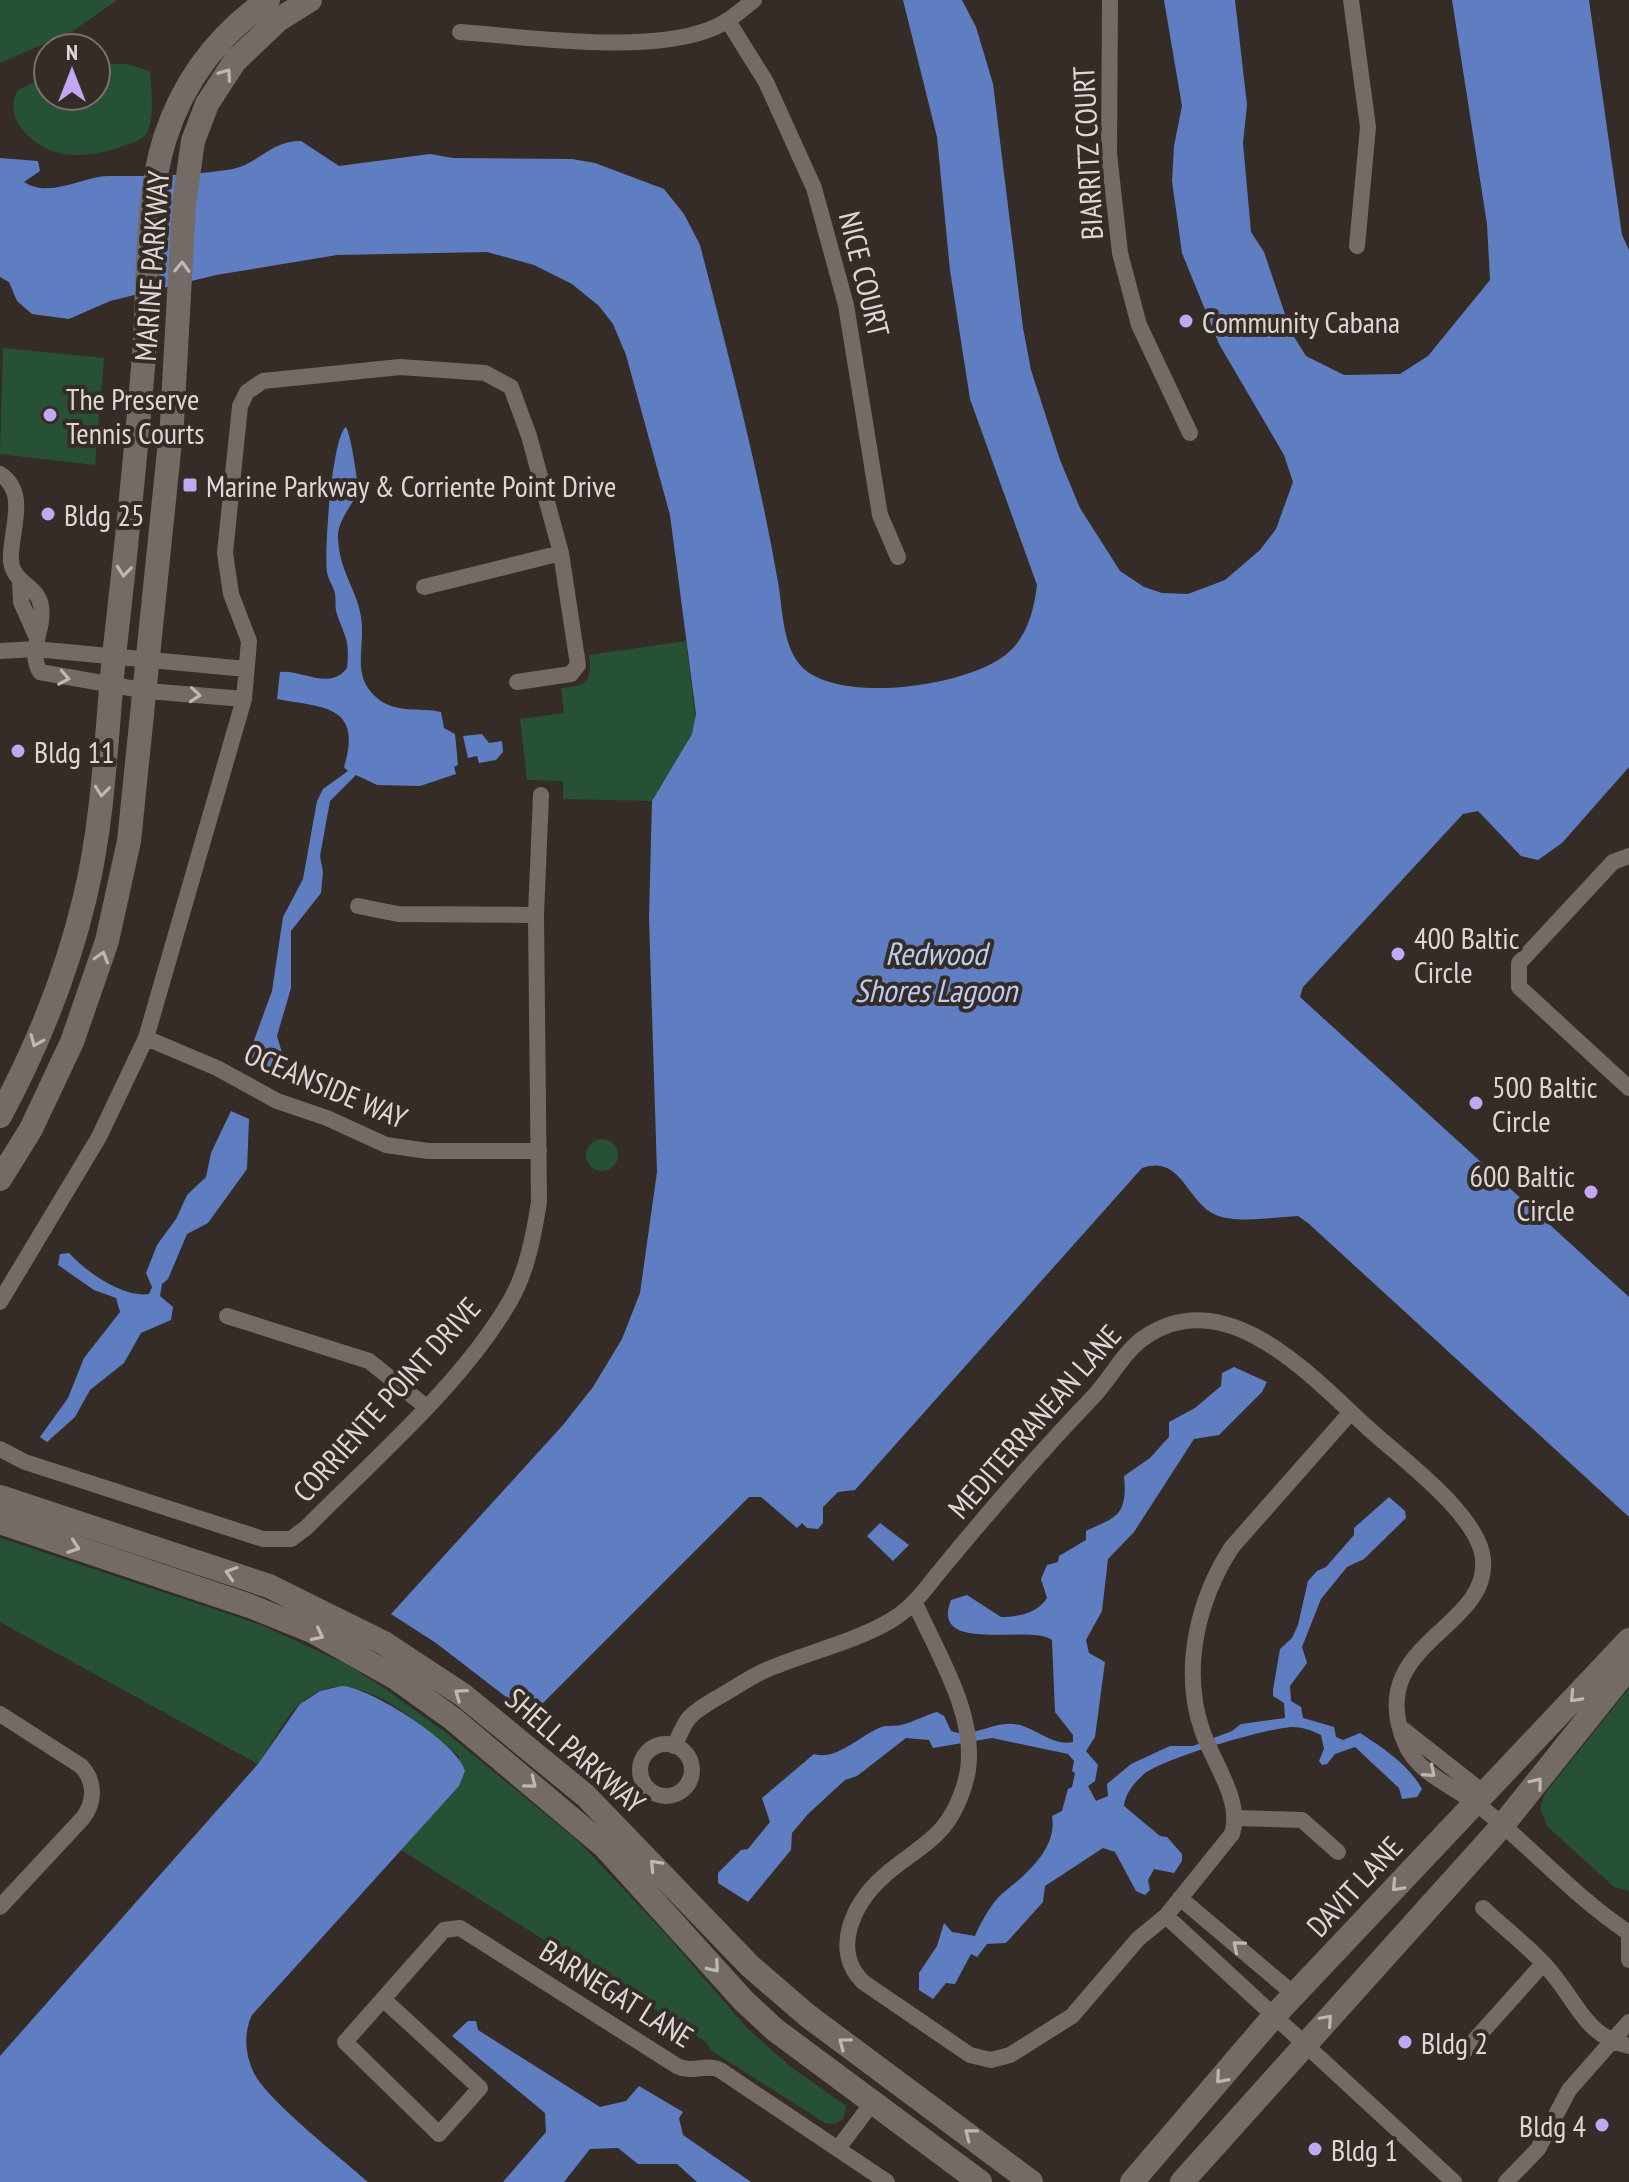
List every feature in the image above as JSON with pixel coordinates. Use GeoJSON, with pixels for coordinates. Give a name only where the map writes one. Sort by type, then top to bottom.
{"type":"FeatureCollection","features":[{"type":"Feature","properties":{"kind":"street","name":"MARINE PARKWAY"},"geometry":{"type":"LineString","coordinates":[[0,1116],[49,1012],[86,895],[101,801],[146,341],[155,194],[164,142],[198,66],[235,25],[268,0]]}},
{"type":"Feature","properties":{"kind":"street","name":"MARINE PARKWAY"},"geometry":{"type":"LineString","coordinates":[[0,1179],[31,1129],[72,1042],[107,941],[129,841],[147,691],[178,344],[184,204],[193,141],[207,104],[235,61],[278,20],[310,0]]}},
{"type":"Feature","properties":{"kind":"street"},"geometry":{"type":"LineString","coordinates":[[460,32],[629,42],[687,36],[728,21],[754,0]]}},
{"type":"Feature","properties":{"kind":"street","name":"BIARRITZ COURT"},"geometry":{"type":"LineString","coordinates":[[1110,0],[1109,154],[1120,253],[1139,325],[1190,433]]}},
{"type":"Feature","properties":{"kind":"street"},"geometry":{"type":"LineString","coordinates":[[1351,0],[1368,127],[1357,246]]}},
{"type":"Feature","properties":{"kind":"street","name":"NICE COURT"},"geometry":{"type":"LineString","coordinates":[[728,21],[766,82],[814,188],[846,305],[880,515],[898,557]]}},
{"type":"Feature","properties":{"kind":"street"},"geometry":{"type":"LineString","coordinates":[[0,1302],[99,1137],[146,1038],[244,699],[249,641],[231,594],[225,553],[240,406],[247,392],[263,381],[400,367],[469,371],[502,379],[517,396],[561,553],[577,668],[571,674],[517,682]]}},
{"type":"Feature","properties":{"kind":"street"},"geometry":{"type":"LineString","coordinates":[[0,474],[10,482],[16,495],[6,545],[20,581],[21,602],[36,644],[40,672],[147,691],[244,699]]}},
{"type":"Feature","properties":{"kind":"street"},"geometry":{"type":"LineString","coordinates":[[424,587],[561,553]]}},
{"type":"Feature","properties":{"kind":"street"},"geometry":{"type":"LineString","coordinates":[[0,651],[36,644],[114,657],[246,669]]}},
{"type":"Feature","properties":{"kind":"street","name":"CORRIENTE POINT DRIVE"},"geometry":{"type":"LineString","coordinates":[[0,1449],[25,1462],[249,1534],[284,1540],[307,1527],[469,1358],[512,1298],[535,1228],[539,1151],[536,915],[541,795]]}},
{"type":"Feature","properties":{"kind":"street"},"geometry":{"type":"LineString","coordinates":[[1629,856],[1613,862],[1519,963],[1516,971],[1519,987],[1629,1088]]}},
{"type":"Feature","properties":{"kind":"street"},"geometry":{"type":"LineString","coordinates":[[358,906],[398,914],[536,915]]}},
{"type":"Feature","properties":{"kind":"street","name":"OCEANSIDE WAY"},"geometry":{"type":"LineString","coordinates":[[146,1038],[217,1068],[277,1101],[327,1118],[386,1145],[428,1151],[539,1151]]}},
{"type":"Feature","properties":{"kind":"street"},"geometry":{"type":"LineString","coordinates":[[227,1316],[369,1361],[425,1406]]}},
{"type":"Feature","properties":{"kind":"street","name":"MEDITERRANEAN LANE"},"geometry":{"type":"LineString","coordinates":[[674,1746],[689,1718],[715,1699],[766,1669],[888,1622],[915,1603],[1019,1475],[1104,1385],[1133,1348],[1164,1326],[1199,1320],[1247,1331],[1289,1358],[1449,1504],[1473,1531],[1482,1551],[1481,1582],[1470,1600],[1404,1672],[1396,1703],[1400,1727],[1480,1798]]}},
{"type":"Feature","properties":{"kind":"street"},"geometry":{"type":"LineString","coordinates":[[915,1603],[965,1721],[969,1747],[961,1795],[945,1825],[881,1878],[861,1905],[848,1934],[847,1960],[863,1982],[970,2055],[1001,2059],[1022,2051],[1072,2016],[1138,1939],[1166,1916],[1225,1844],[1236,1818],[1202,1729],[1193,1663],[1203,1605],[1217,1570],[1232,1547],[1351,1412]]}},
{"type":"Feature","properties":{"kind":"street","name":"SHELL PARKWAY"},"geometry":{"type":"LineString","coordinates":[[0,1497],[269,1586],[384,1643],[463,1695],[586,1796],[750,1966],[808,2016],[1031,2182]]}},
{"type":"Feature","properties":{"kind":"street","name":"SHELL PARKWAY"},"geometry":{"type":"LineString","coordinates":[[0,1522],[250,1606],[314,1632],[396,1678],[564,1809],[653,1897],[743,2000],[808,2055],[980,2182]]}},
{"type":"Feature","properties":{"kind":"street","name":"DAVIT LANE"},"geometry":{"type":"LineString","coordinates":[[1132,2182],[1274,2016],[1629,1640]]}},
{"type":"Feature","properties":{"kind":"street"},"geometry":{"type":"LineString","coordinates":[[1182,2182],[1502,1826],[1629,1667]]}},
{"type":"Feature","properties":{"kind":"street"},"geometry":{"type":"LineString","coordinates":[[0,1714],[81,1766],[88,1774],[92,1792],[86,1814],[0,1907]]}},
{"type":"Feature","properties":{"kind":"street"},"geometry":{"type":"LineString","coordinates":[[1480,1798],[1502,1826],[1592,1908],[1629,1934],[1629,1960]]}},
{"type":"Feature","properties":{"kind":"street"},"geometry":{"type":"LineString","coordinates":[[1236,1818],[1302,1820],[1338,1852]]}},
{"type":"Feature","properties":{"kind":"street"},"geometry":{"type":"LineString","coordinates":[[1180,1898],[1295,1995]]}},
{"type":"Feature","properties":{"kind":"street"},"geometry":{"type":"LineString","coordinates":[[1483,1908],[1555,1975],[1593,2031],[1609,2042],[1629,2046]]}},
{"type":"Feature","properties":{"kind":"street"},"geometry":{"type":"LineString","coordinates":[[1166,1916],[1454,2182]]}},
{"type":"Feature","properties":{"kind":"street","name":"BARNEGAT LANE"},"geometry":{"type":"LineString","coordinates":[[383,1999],[480,2088],[439,2134],[345,2042],[383,1999],[444,1930],[460,1928],[677,2066],[690,2071],[714,2067],[839,2147],[887,2182]]}},
{"type":"Feature","properties":{"kind":"street"},"geometry":{"type":"LineString","coordinates":[[1463,2053],[1542,1965]]}},
{"type":"Feature","properties":{"kind":"street"},"geometry":{"type":"LineString","coordinates":[[1506,2182],[1538,2149],[1569,2090],[1629,2022]]}},
{"type":"Feature","properties":{"kind":"street"},"geometry":{"type":"LineString","coordinates":[[839,2147],[873,2102]]}},
{"type":"Feature","properties":{"kind":"green space"},"geometry":{"type":"Polygon","coordinates":[[[0,0],[117,0],[71,32],[32,32],[32,49],[0,63],[0,0]]]}},
{"type":"Feature","properties":{"kind":"green space"},"geometry":{"type":"Polygon","coordinates":[[[112,64],[127,64],[150,71],[152,111],[147,133],[137,141],[95,154],[53,151],[32,140],[17,122],[14,101],[18,90],[32,83],[32,112],[112,112],[112,64]]]}},
{"type":"Feature","properties":{"kind":"green space","name":"The Preserve Tennis Courts"},"geometry":{"type":"Polygon","coordinates":[[[3,348],[104,358],[95,465],[0,454],[3,348]]]}},
{"type":"Feature","properties":{"kind":"green space"},"geometry":{"type":"Polygon","coordinates":[[[686,641],[696,721],[692,734],[652,801],[563,799],[563,781],[527,780],[520,719],[564,713],[561,688],[586,681],[590,671],[589,655],[686,641]]]}},
{"type":"Feature","properties":{"kind":"green space"},"geometry":{"type":"Polygon","coordinates":[[[602,1139],[614,1143],[618,1155],[614,1167],[602,1171],[590,1167],[586,1155],[590,1143],[602,1139]]]}},
{"type":"Feature","properties":{"kind":"green space"},"geometry":{"type":"Polygon","coordinates":[[[0,1538],[261,1625],[346,1664],[384,1688],[449,1735],[579,1842],[664,1932],[746,2027],[791,2067],[846,2106],[844,2118],[835,2124],[825,2123],[712,2051],[706,2042],[401,1850],[459,1786],[459,1756],[404,1713],[362,1690],[341,1687],[320,1691],[294,1710],[258,1764],[0,1622],[0,1538]]]}},
{"type":"Feature","properties":{"kind":"green space"},"geometry":{"type":"Polygon","coordinates":[[[1629,1688],[1629,1891],[1614,1887],[1548,1827],[1540,1809],[1544,1795],[1629,1688]]]}},
{"type":"Feature","properties":{"kind":"water","name":"Redwood Shores Lagoon"},"geometry":{"type":"Polygon","coordinates":[[[903,0],[962,0],[976,27],[993,84],[1031,370],[1060,460],[1080,508],[1120,571],[1144,587],[1162,593],[1188,594],[1225,580],[1260,550],[1276,529],[1293,482],[1284,455],[1219,344],[1182,253],[1172,181],[1174,146],[1182,106],[1164,0],[1235,0],[1247,105],[1243,143],[1251,232],[1264,252],[1291,332],[1306,356],[1344,375],[1400,374],[1428,356],[1490,280],[1487,224],[1452,0],[1589,0],[1622,235],[1629,250],[1629,767],[1562,843],[1538,860],[1521,856],[1478,811],[1463,814],[1303,987],[1300,997],[1629,1297],[1629,1517],[1308,1223],[1298,1216],[1245,1220],[1216,1215],[1197,1200],[1175,1173],[1155,1165],[1142,1168],[855,1490],[838,1492],[823,1507],[823,1523],[818,1529],[807,1528],[802,1523],[797,1528],[761,1497],[749,1497],[534,1712],[527,1713],[436,1643],[391,1614],[563,1425],[593,1387],[622,1339],[640,1293],[657,1172],[649,918],[652,801],[692,734],[696,714],[670,515],[626,355],[613,324],[599,306],[572,284],[534,265],[487,252],[337,255],[216,275],[110,301],[69,319],[32,314],[17,301],[9,282],[0,277],[0,158],[38,161],[40,171],[24,182],[34,187],[55,188],[98,177],[233,169],[282,144],[301,141],[339,166],[430,154],[453,158],[572,159],[595,163],[664,189],[684,214],[700,245],[752,455],[778,582],[784,628],[796,659],[803,668],[822,679],[847,686],[876,688],[939,682],[968,674],[1010,651],[1029,621],[1037,585],[970,399],[950,270],[937,137],[903,0]]]}},
{"type":"Feature","properties":{"kind":"water"},"geometry":{"type":"Polygon","coordinates":[[[346,427],[359,491],[340,524],[338,535],[344,569],[361,617],[361,670],[364,680],[384,703],[441,712],[444,728],[455,734],[458,765],[454,767],[456,774],[420,786],[377,785],[356,775],[330,801],[320,856],[323,872],[321,893],[291,931],[291,988],[277,1036],[282,1053],[278,1074],[272,1076],[256,1066],[249,1054],[272,991],[283,917],[303,879],[317,801],[323,789],[348,771],[344,767],[348,731],[343,720],[323,708],[277,699],[280,672],[324,679],[340,675],[347,668],[347,644],[336,611],[335,593],[326,560],[333,472],[341,435],[346,427]]]}},
{"type":"Feature","properties":{"kind":"water"},"geometry":{"type":"Polygon","coordinates":[[[482,734],[489,743],[502,741],[503,752],[496,760],[479,763],[477,756],[468,758],[463,736],[482,734]]]}},
{"type":"Feature","properties":{"kind":"water"},"geometry":{"type":"Polygon","coordinates":[[[231,1111],[249,1119],[247,1169],[208,1223],[187,1234],[168,1279],[162,1284],[160,1296],[173,1307],[171,1320],[141,1333],[124,1363],[90,1390],[75,1417],[47,1442],[40,1437],[68,1398],[84,1358],[120,1312],[116,1298],[94,1290],[58,1265],[60,1254],[69,1253],[94,1275],[116,1288],[149,1294],[152,1287],[146,1273],[157,1245],[176,1219],[187,1195],[206,1177],[211,1153],[231,1111]]]}},
{"type":"Feature","properties":{"kind":"water"},"geometry":{"type":"Polygon","coordinates":[[[1234,1367],[1267,1382],[1262,1392],[1219,1435],[1194,1439],[1134,1532],[1108,1559],[1102,1611],[1086,1640],[1089,1653],[1105,1662],[1095,1737],[1086,1751],[1098,1765],[1095,1781],[1088,1786],[1096,1801],[1108,1796],[1107,1784],[1131,1764],[1170,1746],[1193,1746],[1232,1731],[1241,1724],[1285,1718],[1284,1703],[1273,1696],[1273,1690],[1280,1649],[1292,1638],[1298,1625],[1308,1581],[1326,1567],[1354,1535],[1354,1528],[1389,1497],[1405,1511],[1406,1518],[1364,1559],[1347,1567],[1321,1599],[1302,1647],[1307,1663],[1290,1686],[1291,1701],[1301,1707],[1303,1718],[1334,1727],[1336,1737],[1343,1740],[1360,1733],[1386,1751],[1416,1780],[1422,1789],[1417,1797],[1402,1799],[1399,1788],[1355,1747],[1335,1754],[1327,1764],[1322,1765],[1319,1761],[1324,1749],[1321,1735],[1291,1727],[1214,1746],[1153,1768],[1133,1785],[1124,1806],[1160,1836],[1167,1837],[1182,1854],[1182,1861],[1174,1873],[1154,1869],[1148,1880],[1150,1890],[1145,1895],[1136,1891],[1115,1852],[1103,1848],[1045,1886],[1043,1902],[1006,1943],[987,1944],[977,1957],[971,1954],[955,1984],[946,1983],[933,1999],[919,1990],[919,1973],[937,1946],[944,1923],[952,1932],[975,1936],[995,1902],[1038,1860],[1050,1840],[1052,1816],[1062,1811],[1068,1789],[1072,1787],[1074,1761],[1068,1754],[992,1738],[933,1748],[929,1740],[906,1738],[857,1776],[845,1780],[808,1814],[792,1833],[791,1850],[748,1902],[718,1883],[718,1873],[741,1850],[748,1849],[770,1822],[762,1798],[814,1754],[838,1751],[880,1727],[906,1724],[937,1712],[944,1716],[951,1731],[959,1733],[1013,1724],[1050,1739],[1073,1742],[1073,1735],[1055,1712],[1052,1640],[1024,1634],[968,1633],[955,1627],[948,1617],[951,1600],[967,1595],[1001,1617],[1033,1611],[1043,1603],[1047,1598],[1041,1579],[1047,1565],[1058,1562],[1059,1556],[1086,1540],[1086,1531],[1117,1514],[1124,1500],[1124,1476],[1150,1458],[1169,1437],[1169,1422],[1195,1408],[1221,1386],[1222,1373],[1234,1367]]]}},
{"type":"Feature","properties":{"kind":"water"},"geometry":{"type":"Polygon","coordinates":[[[880,1523],[909,1545],[893,1561],[867,1536],[880,1523]]]}},
{"type":"Feature","properties":{"kind":"water"},"geometry":{"type":"Polygon","coordinates":[[[342,1686],[372,1696],[412,1719],[447,1746],[465,1771],[459,1786],[252,2015],[247,2030],[249,2060],[263,2086],[290,2114],[368,2182],[0,2182],[0,2056],[258,1764],[300,1704],[320,1691],[342,1686]]]}},
{"type":"Feature","properties":{"kind":"water"},"geometry":{"type":"Polygon","coordinates":[[[468,2021],[476,2021],[478,2030],[600,2107],[626,2101],[639,2086],[683,2112],[679,2118],[683,2135],[751,2182],[697,2182],[677,2164],[638,2164],[618,2148],[590,2149],[564,2182],[503,2182],[546,2132],[545,2113],[452,2036],[468,2021]]]}},
{"type":"Feature","properties":{"kind":"place","name":"Community Cabana"},"geometry":{"type":"Point","coordinates":[1186,321]}},
{"type":"Feature","properties":{"kind":"place","name":"The Preserve Tennis Courts"},"geometry":{"type":"Point","coordinates":[50,415]}},
{"type":"Feature","properties":{"kind":"place","name":"Marine Parkway & Corriente Point Drive"},"geometry":{"type":"Point","coordinates":[190,485]}},
{"type":"Feature","properties":{"kind":"place","name":"Bldg 25"},"geometry":{"type":"Point","coordinates":[48,514]}},
{"type":"Feature","properties":{"kind":"place","name":"Bldg 11"},"geometry":{"type":"Point","coordinates":[18,751]}},
{"type":"Feature","properties":{"kind":"place","name":"400 Baltic Circle"},"geometry":{"type":"Point","coordinates":[1398,954]}},
{"type":"Feature","properties":{"kind":"place","name":"500 Baltic Circle"},"geometry":{"type":"Point","coordinates":[1476,1103]}},
{"type":"Feature","properties":{"kind":"place","name":"600 Baltic Circle"},"geometry":{"type":"Point","coordinates":[1591,1192]}},
{"type":"Feature","properties":{"kind":"place","name":"Bldg 2"},"geometry":{"type":"Point","coordinates":[1405,2042]}},
{"type":"Feature","properties":{"kind":"place","name":"Bldg 4"},"geometry":{"type":"Point","coordinates":[1602,2125]}},
{"type":"Feature","properties":{"kind":"place","name":"Bldg 1"},"geometry":{"type":"Point","coordinates":[1315,2149]}}]}
